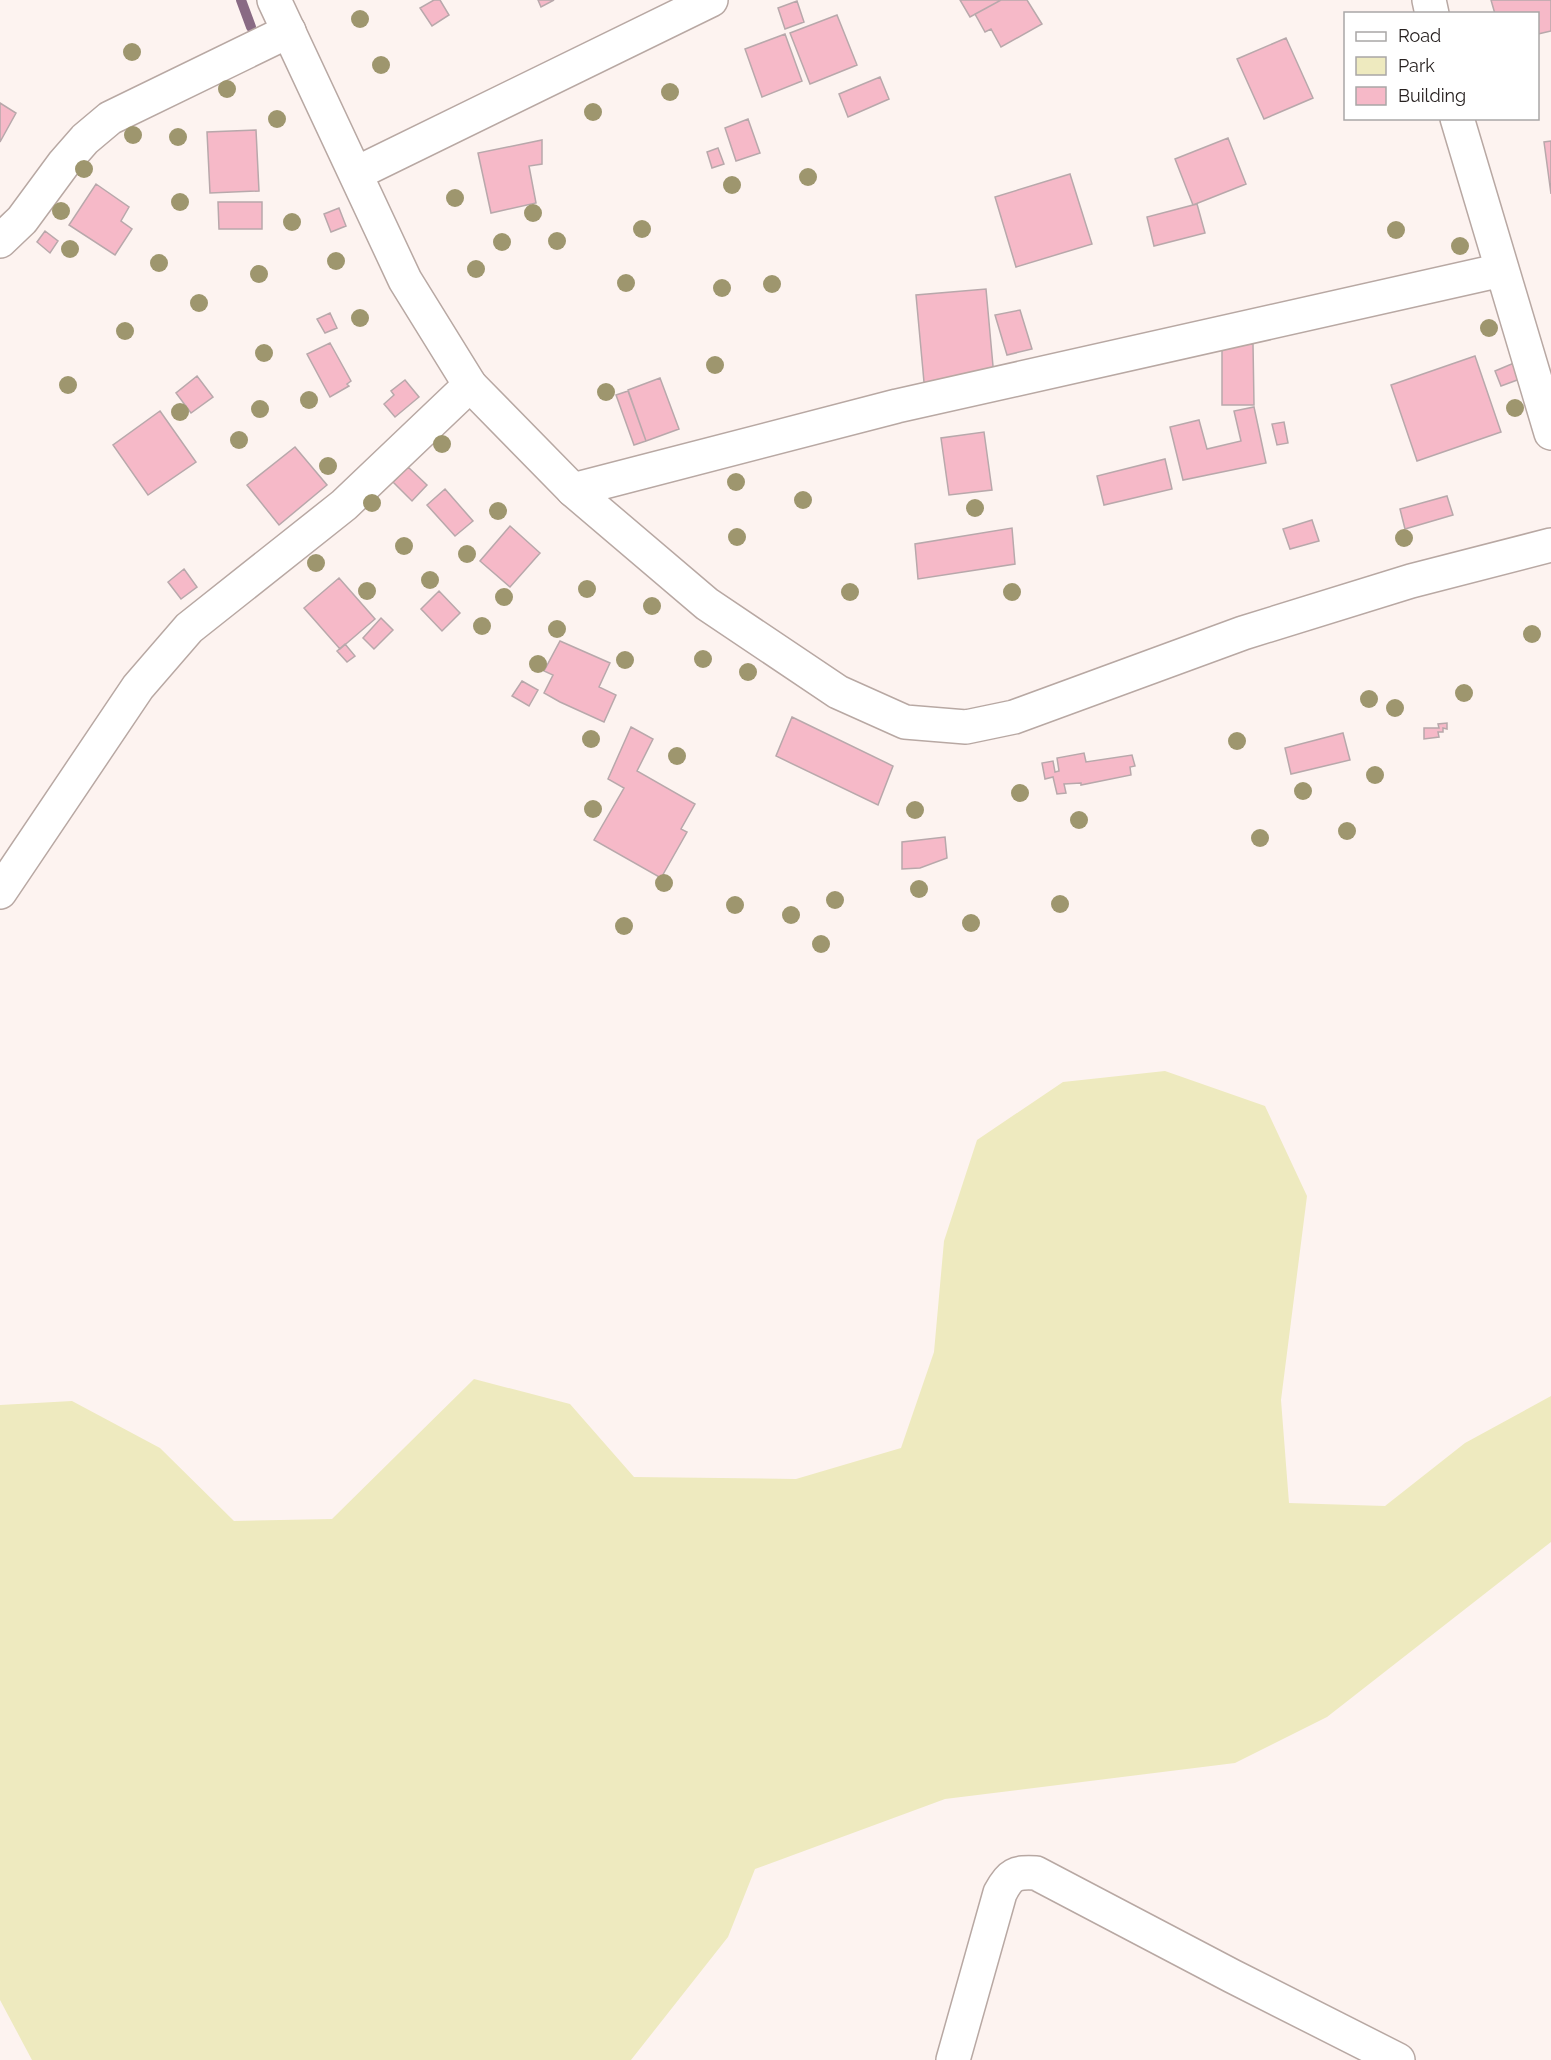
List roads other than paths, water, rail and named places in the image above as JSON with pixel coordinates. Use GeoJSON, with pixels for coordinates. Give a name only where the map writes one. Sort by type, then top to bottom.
{"type":"FeatureCollection","features":[{"type":"Feature","properties":{"kind":"street"},"geometry":{"type":"LineString","coordinates":[[274,0],[357,173],[405,280],[470,385],[573,490],[706,604],[838,692],[905,722],[966,727],[1014,717],[1243,633],[1411,581],[1551,545]]}},
{"type":"Feature","properties":{"kind":"street"},"geometry":{"type":"LineString","coordinates":[[357,173],[711,0]]}},
{"type":"Feature","properties":{"kind":"street"},"geometry":{"type":"LineString","coordinates":[[0,241],[22,220],[64,163],[85,139],[110,118],[289,31]]}},
{"type":"Feature","properties":{"kind":"street"},"geometry":{"type":"LineString","coordinates":[[1458,120],[1551,433]]}},
{"type":"Feature","properties":{"kind":"street"},"geometry":{"type":"LineString","coordinates":[[573,490],[897,406],[1502,270]]}},
{"type":"Feature","properties":{"kind":"street"},"geometry":{"type":"LineString","coordinates":[[0,892],[138,687],[189,628],[344,505],[470,385]]}},
{"type":"Feature","properties":{"kind":"street"},"geometry":{"type":"LineString","coordinates":[[952,2060],[1000,1893],[1007,1879],[1020,1872],[1036,1873],[1398,2060]]}},
{"type":"Feature","properties":{"kind":"waterway"},"geometry":{"type":"LineString","coordinates":[[241,0],[251,27]]}}]}
